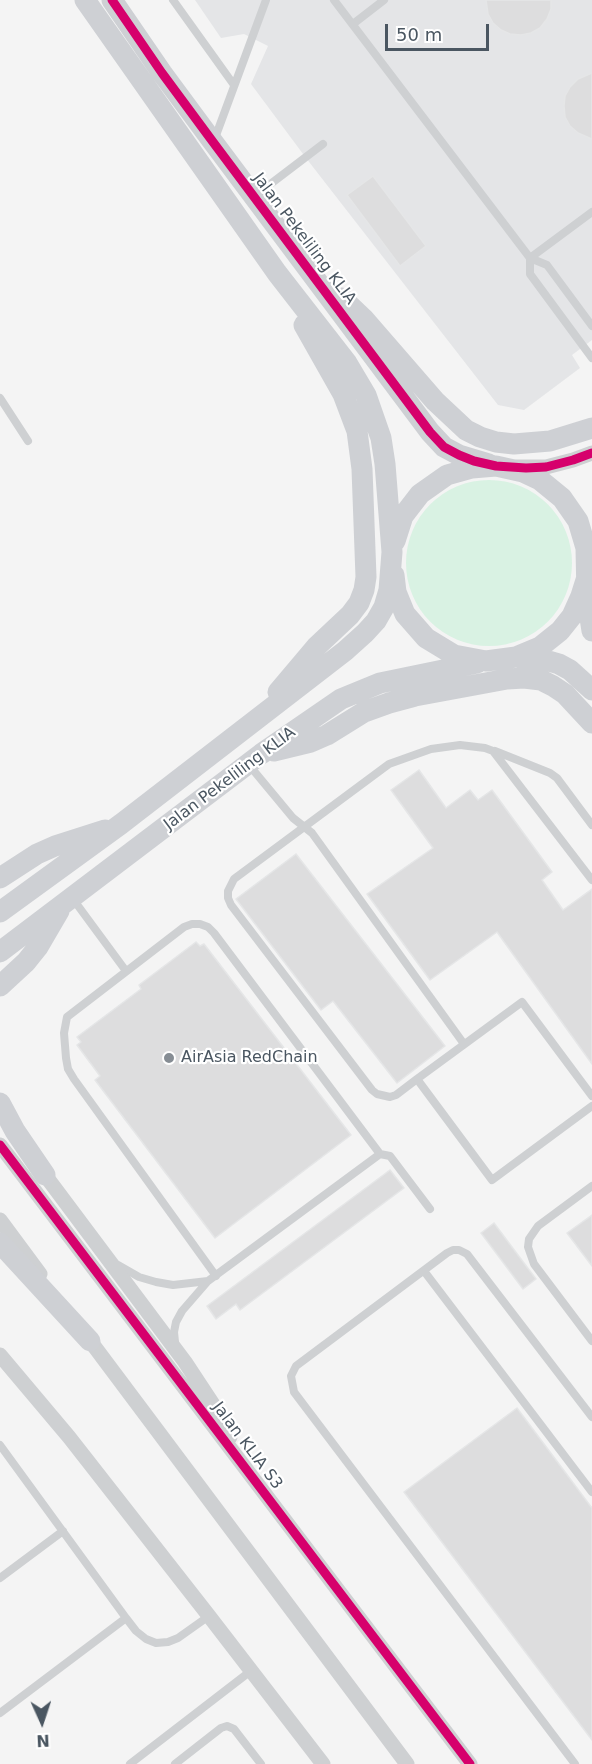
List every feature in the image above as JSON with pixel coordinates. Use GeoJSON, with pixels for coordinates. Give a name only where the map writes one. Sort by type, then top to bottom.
{"type":"FeatureCollection","features":[{"type":"Feature","properties":{"kind":"main road","name":"Jalan Pekeliling KLIA"},"geometry":{"type":"LineString","coordinates":[[85,0],[277,273],[347,363],[366,395],[381,438],[396,592],[405,614],[426,638],[454,655],[486,661]]}},
{"type":"Feature","properties":{"kind":"main road","name":"Jalan Pekeliling KLIA"},"geometry":{"type":"LineString","coordinates":[[0,951],[254,759],[322,711],[380,682],[516,657],[540,647],[560,631],[572,616],[586,577],[586,548],[578,521],[562,498],[540,480],[523,472],[459,455],[444,447],[430,432],[162,73],[112,0]]}},
{"type":"Feature","properties":{"kind":"main road"},"geometry":{"type":"LineString","coordinates":[[304,264],[363,318],[435,400],[466,430],[496,442],[514,444],[550,441],[592,428]]}},
{"type":"Feature","properties":{"kind":"main road"},"geometry":{"type":"LineString","coordinates":[[251,725],[316,647],[350,615],[361,597],[366,577],[362,469],[357,431],[343,394],[277,273]]}},
{"type":"Feature","properties":{"kind":"main road","name":"Jalan Pekeliling KLIA"},"geometry":{"type":"LineString","coordinates":[[0,912],[121,824],[345,651],[376,621],[384,607],[389,590],[392,552],[403,516],[420,494],[447,475],[472,468],[496,466]]}},
{"type":"Feature","properties":{"kind":"main road"},"geometry":{"type":"LineString","coordinates":[[586,577],[587,607],[592,631]]}},
{"type":"Feature","properties":{"kind":"main road"},"geometry":{"type":"LineString","coordinates":[[516,657],[542,659],[559,664],[570,670],[592,690]]}},
{"type":"Feature","properties":{"kind":"main road"},"geometry":{"type":"LineString","coordinates":[[254,759],[311,742],[364,712],[389,703],[415,696],[525,678],[540,680],[565,694],[592,723]]}},
{"type":"Feature","properties":{"kind":"main road"},"geometry":{"type":"LineString","coordinates":[[0,878],[37,854],[121,824]]}},
{"type":"Feature","properties":{"kind":"main road"},"geometry":{"type":"LineString","coordinates":[[0,986],[26,962],[38,947],[67,901]]}},
{"type":"Feature","properties":{"kind":"main road"},"geometry":{"type":"LineString","coordinates":[[0,1103],[15,1131],[45,1175]]}},
{"type":"Feature","properties":{"kind":"main road"},"geometry":{"type":"LineString","coordinates":[[0,1242],[90,1341]]}},
{"type":"Feature","properties":{"kind":"street"},"geometry":{"type":"LineString","coordinates":[[496,466],[526,468],[546,466],[592,453]]}},
{"type":"Feature","properties":{"kind":"street"},"geometry":{"type":"LineString","coordinates":[[586,577],[592,545]]}},
{"type":"Feature","properties":{"kind":"street","name":"Jalan KLIA S3"},"geometry":{"type":"LineString","coordinates":[[0,1145],[470,1764]]}},
{"type":"Feature","properties":{"kind":"street"},"geometry":{"type":"LineString","coordinates":[[45,1175],[185,1362],[214,1406],[248,1473]]}},
{"type":"Feature","properties":{"kind":"street"},"geometry":{"type":"LineString","coordinates":[[0,1220],[407,1764]]}},
{"type":"Feature","properties":{"kind":"street"},"geometry":{"type":"LineString","coordinates":[[0,1355],[69,1437],[252,1670],[322,1764]]}},
{"type":"Feature","properties":{"kind":"lane"},"geometry":{"type":"LineString","coordinates":[[173,0],[234,85]]}},
{"type":"Feature","properties":{"kind":"lane"},"geometry":{"type":"LineString","coordinates":[[213,142],[266,0]]}},
{"type":"Feature","properties":{"kind":"lane"},"geometry":{"type":"LineString","coordinates":[[334,0],[530,258],[547,265],[592,326]]}},
{"type":"Feature","properties":{"kind":"lane"},"geometry":{"type":"LineString","coordinates":[[353,24],[384,0]]}},
{"type":"Feature","properties":{"kind":"lane"},"geometry":{"type":"LineString","coordinates":[[255,196],[323,144]]}},
{"type":"Feature","properties":{"kind":"lane"},"geometry":{"type":"LineString","coordinates":[[530,258],[592,212]]}},
{"type":"Feature","properties":{"kind":"lane"},"geometry":{"type":"LineString","coordinates":[[530,258],[530,274],[591,357]]}},
{"type":"Feature","properties":{"kind":"lane"},"geometry":{"type":"LineString","coordinates":[[0,398],[28,441]]}},
{"type":"Feature","properties":{"kind":"lane"},"geometry":{"type":"LineString","coordinates":[[592,825],[557,778],[550,773],[494,751],[474,746],[446,746],[403,758],[379,771],[234,879],[228,891],[231,905],[377,1094],[390,1097],[396,1095],[522,1002],[592,1096]]}},
{"type":"Feature","properties":{"kind":"lane"},"geometry":{"type":"LineString","coordinates":[[494,751],[592,880]]}},
{"type":"Feature","properties":{"kind":"lane"},"geometry":{"type":"LineString","coordinates":[[254,759],[293,818],[312,833],[464,1044]]}},
{"type":"Feature","properties":{"kind":"lane"},"geometry":{"type":"LineString","coordinates":[[67,901],[126,971]]}},
{"type":"Feature","properties":{"kind":"lane"},"geometry":{"type":"LineString","coordinates":[[216,1276],[68,1069],[64,1033],[68,1017],[184,927],[200,924],[208,927],[214,933],[380,1154],[390,1156],[430,1209]]}},
{"type":"Feature","properties":{"kind":"lane"},"geometry":{"type":"LineString","coordinates":[[417,1079],[492,1180],[592,1106]]}},
{"type":"Feature","properties":{"kind":"lane"},"geometry":{"type":"LineString","coordinates":[[185,1362],[175,1342],[176,1322],[182,1311],[208,1281],[380,1154]]}},
{"type":"Feature","properties":{"kind":"lane"},"geometry":{"type":"LineString","coordinates":[[592,1186],[538,1226],[529,1239],[528,1247],[534,1264],[592,1341]]}},
{"type":"Feature","properties":{"kind":"lane"},"geometry":{"type":"LineString","coordinates":[[99,1248],[126,1270],[139,1277],[173,1285],[208,1281]]}},
{"type":"Feature","properties":{"kind":"lane"},"geometry":{"type":"LineString","coordinates":[[575,1764],[294,1392],[291,1376],[296,1366],[447,1253],[453,1250],[464,1251],[592,1417]]}},
{"type":"Feature","properties":{"kind":"lane"},"geometry":{"type":"LineString","coordinates":[[424,1271],[592,1492]]}},
{"type":"Feature","properties":{"kind":"lane"},"geometry":{"type":"LineString","coordinates":[[0,1444],[136,1631],[156,1643],[168,1642],[178,1638],[209,1616]]}},
{"type":"Feature","properties":{"kind":"lane"},"geometry":{"type":"LineString","coordinates":[[0,1578],[63,1531]]}},
{"type":"Feature","properties":{"kind":"lane"},"geometry":{"type":"LineString","coordinates":[[0,1713],[126,1618]]}},
{"type":"Feature","properties":{"kind":"lane"},"geometry":{"type":"LineString","coordinates":[[130,1764],[252,1670]]}},
{"type":"Feature","properties":{"kind":"lane"},"geometry":{"type":"LineString","coordinates":[[175,1764],[221,1728],[227,1726],[234,1729],[261,1764]]}},
{"type":"Feature","properties":{"kind":"shaded area"},"geometry":{"type":"Polygon","coordinates":[[[195,0],[592,0],[592,340],[572,355],[580,368],[524,410],[498,405],[251,84],[268,46],[244,34],[221,38],[195,0]]]}},
{"type":"Feature","properties":{"kind":"green space"},"geometry":{"type":"Polygon","coordinates":[[[489,480],[521,487],[535,494],[547,505],[558,517],[565,531],[572,563],[565,595],[558,609],[547,621],[535,632],[521,639],[489,646],[457,639],[443,632],[431,621],[420,609],[413,595],[406,563],[413,531],[420,517],[431,505],[443,494],[457,487],[489,480]]]}},
{"type":"Feature","properties":{"kind":"building"},"geometry":{"type":"Polygon","coordinates":[[[486,0],[551,0],[551,9],[540,28],[521,35],[510,34],[493,23],[488,14],[486,0]]]}},
{"type":"Feature","properties":{"kind":"building"},"geometry":{"type":"Polygon","coordinates":[[[592,73],[592,139],[578,133],[570,126],[565,117],[564,106],[565,96],[570,87],[578,79],[592,73]]]}},
{"type":"Feature","properties":{"kind":"building"},"geometry":{"type":"Polygon","coordinates":[[[373,176],[426,246],[400,266],[347,195],[373,176]]]}},
{"type":"Feature","properties":{"kind":"building"},"geometry":{"type":"Polygon","coordinates":[[[419,770],[446,808],[470,790],[478,800],[492,790],[552,872],[542,880],[563,910],[592,889],[592,1064],[497,932],[430,980],[367,894],[433,848],[391,790],[419,770]]]}},
{"type":"Feature","properties":{"kind":"building"},"geometry":{"type":"Polygon","coordinates":[[[296,854],[445,1046],[397,1083],[333,1001],[321,1010],[236,899],[296,854]]]}},
{"type":"Feature","properties":{"kind":"building"},"geometry":{"type":"Polygon","coordinates":[[[196,942],[200,946],[204,944],[351,1135],[215,1238],[95,1080],[100,1076],[77,1045],[81,1042],[77,1037],[141,989],[139,985],[196,942]]]}},
{"type":"Feature","properties":{"kind":"building"},"geometry":{"type":"Polygon","coordinates":[[[390,1170],[404,1188],[240,1310],[236,1304],[216,1319],[207,1306],[390,1170]]]}},
{"type":"Feature","properties":{"kind":"building"},"geometry":{"type":"Polygon","coordinates":[[[592,1215],[592,1266],[567,1233],[592,1215]]]}},
{"type":"Feature","properties":{"kind":"building"},"geometry":{"type":"Polygon","coordinates":[[[494,1223],[536,1279],[523,1289],[481,1233],[494,1223]]]}},
{"type":"Feature","properties":{"kind":"building"},"geometry":{"type":"Polygon","coordinates":[[[517,1408],[592,1508],[592,1740],[404,1492],[517,1408]]]}},
{"type":"Feature","properties":{"kind":"cycle path"},"geometry":{"type":"LineString","coordinates":[[112,0],[213,142],[430,432],[444,447],[474,461],[496,466],[526,468],[546,467],[592,453]]}},
{"type":"Feature","properties":{"kind":"cycle path"},"geometry":{"type":"LineString","coordinates":[[0,1145],[470,1764]]}},
{"type":"Feature","properties":{"kind":"place","name":"AirAsia RedChain"},"geometry":{"type":"Point","coordinates":[169,1058]}}]}
